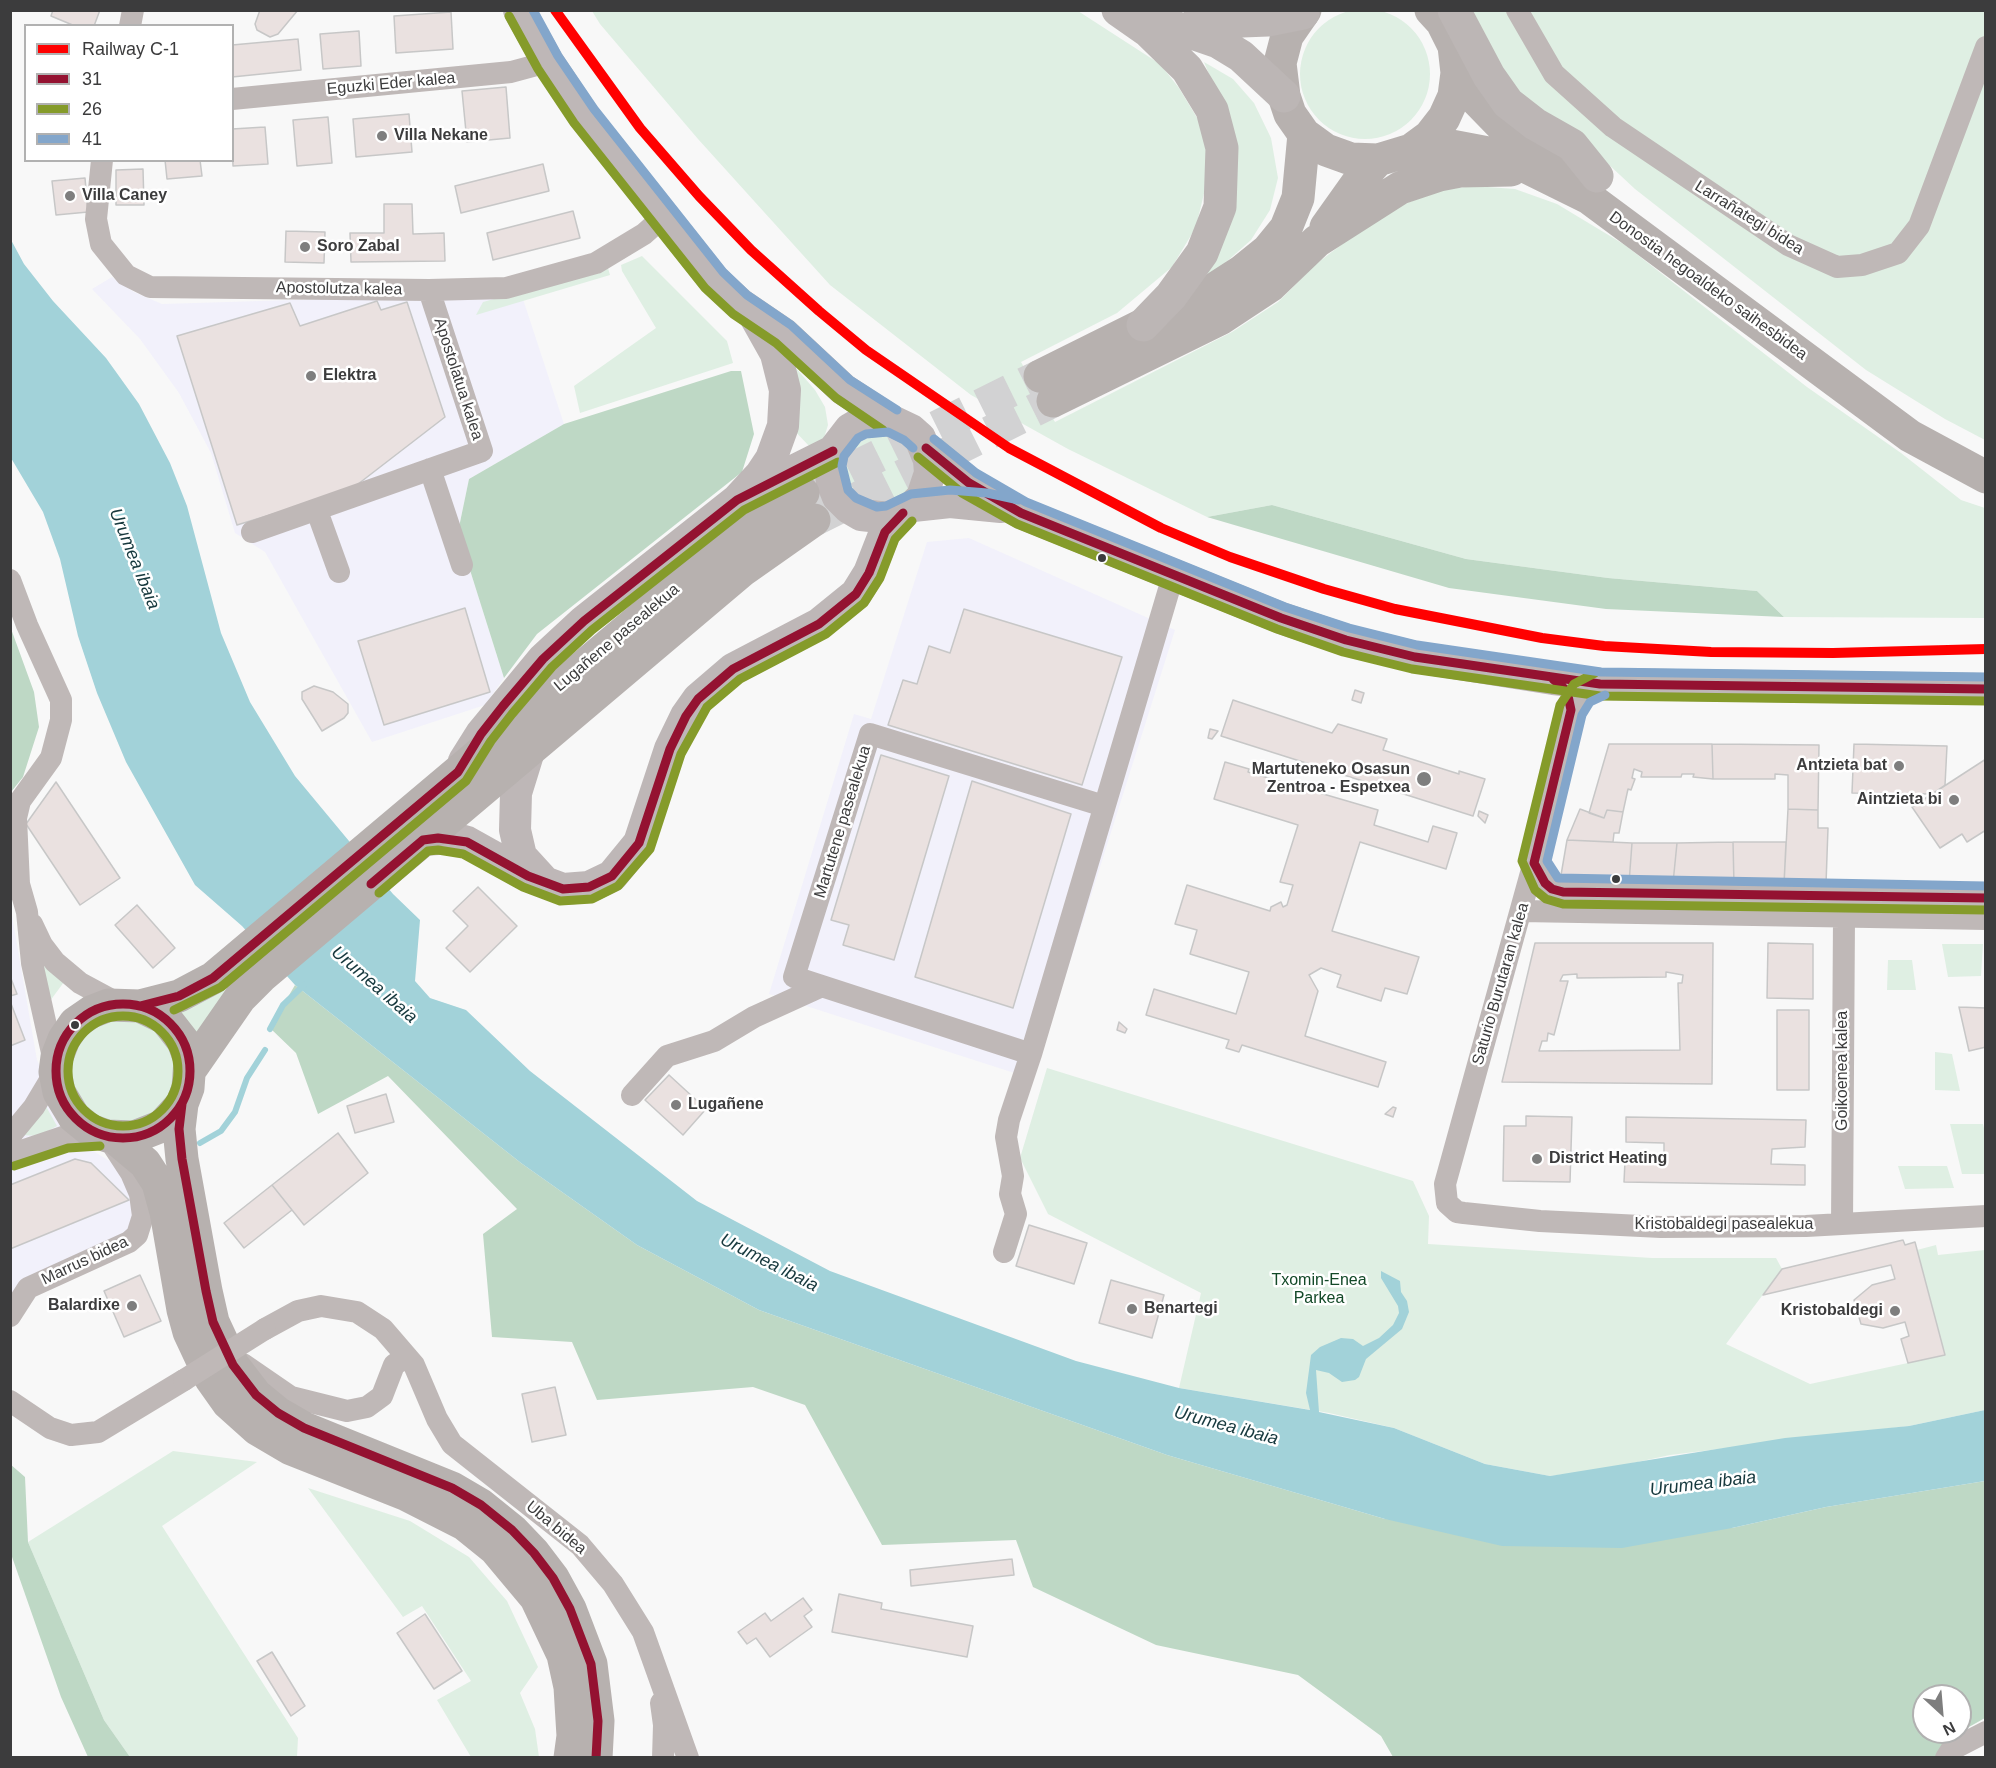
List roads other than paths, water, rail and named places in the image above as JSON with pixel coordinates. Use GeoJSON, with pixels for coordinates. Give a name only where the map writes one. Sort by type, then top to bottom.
{"type":"FeatureCollection","features":[{"type":"Feature","properties":{"kind":"highway"},"geometry":{"type":"LineString","coordinates":[[1118,10],[1148,31],[1187,69],[1212,110],[1222,148],[1220,207],[1202,253],[1171,296],[1143,325]]}},
{"type":"Feature","properties":{"kind":"highway"},"geometry":{"type":"LineString","coordinates":[[1127,10],[1218,42],[1240,56],[1284,96]]}},
{"type":"Feature","properties":{"kind":"highway"},"geometry":{"type":"LineString","coordinates":[[1200,10],[1242,21],[1268,20],[1304,12]]}},
{"type":"Feature","properties":{"kind":"highway"},"geometry":{"type":"LineString","coordinates":[[1454,10],[1489,76],[1508,103],[1535,124],[1572,145],[1597,176]]}},
{"type":"Feature","properties":{"kind":"main road"},"geometry":{"type":"LineString","coordinates":[[519,10],[548,62],[584,116],[662,218],[714,280],[753,313],[784,334],[829,377],[858,400],[911,430],[926,448],[969,483],[1021,513],[1173,576],[1346,640],[1415,657],[1553,679],[1600,684],[1986,689]]}},
{"type":"Feature","properties":{"kind":"main road"},"geometry":{"type":"LineString","coordinates":[[1304,12],[1287,36],[1280,63],[1284,96],[1290,114],[1304,134],[1326,150],[1351,159],[1378,160],[1411,150],[1430,136],[1444,118],[1454,96],[1457,73],[1454,46],[1442,22],[1431,10]]}},
{"type":"Feature","properties":{"kind":"main road","name":"Donostia hegoaldeko saihesbidea"},"geometry":{"type":"LineString","coordinates":[[1457,73],[1466,89],[1500,124],[1597,176],[1922,416],[1986,452]]}},
{"type":"Feature","properties":{"kind":"main road"},"geometry":{"type":"LineString","coordinates":[[1304,134],[1298,198],[1286,228],[1268,250],[1242,272],[1211,291],[1143,325],[1047,388],[1220,319],[1270,286],[1317,241],[1382,198],[1439,175],[1508,170],[1549,176]]}},
{"type":"Feature","properties":{"kind":"main road","name":"Donostia hegoaldeko saihesbidea"},"geometry":{"type":"LineString","coordinates":[[1411,150],[1446,145],[1477,149],[1504,156],[1549,176],[1588,198],[1910,436],[1986,477]]}},
{"type":"Feature","properties":{"kind":"main road"},"geometry":{"type":"LineString","coordinates":[[1317,241],[1358,182],[1378,160]]}},
{"type":"Feature","properties":{"kind":"main road"},"geometry":{"type":"LineString","coordinates":[[458,772],[481,734],[543,659],[584,621],[737,500],[750,488],[771,459],[783,426],[785,408],[782,372],[777,354],[753,313]]}},
{"type":"Feature","properties":{"kind":"main road"},"geometry":{"type":"LineString","coordinates":[[829,377],[838,408],[837,445],[830,466],[832,482],[838,496],[849,508],[875,519],[889,518],[908,510],[968,502],[1021,513]]}},
{"type":"Feature","properties":{"kind":"main road"},"geometry":{"type":"LineString","coordinates":[[737,500],[837,445],[850,429],[862,422],[890,420]]}},
{"type":"Feature","properties":{"kind":"main road"},"geometry":{"type":"LineString","coordinates":[[570,1758],[573,1736],[570,1687],[563,1654],[536,1598],[495,1549],[464,1524],[407,1495],[291,1449],[257,1429],[228,1403],[211,1379],[189,1332],[166,1212],[158,1183],[145,1163],[107,1136],[81,1124],[68,1110],[59,1092],[56,1070],[59,1048],[75,1023],[100,1008],[160,1002],[251,965],[401,846],[453,838],[467,842],[528,876],[563,889],[589,887],[617,872],[639,843],[670,749],[686,716],[698,699],[733,669],[819,624],[847,602],[864,584],[885,531],[922,496],[930,473],[926,448]]}},
{"type":"Feature","properties":{"kind":"main road","name":"Lugañene pasealekua"},"geometry":{"type":"LineString","coordinates":[[808,507],[743,570],[529,751],[401,846],[458,772],[732,541],[808,507]]}},
{"type":"Feature","properties":{"kind":"main road"},"geometry":{"type":"LineString","coordinates":[[847,602],[857,552],[849,508]]}},
{"type":"Feature","properties":{"kind":"main road"},"geometry":{"type":"LineString","coordinates":[[529,751],[516,793],[515,830],[521,856],[537,875],[550,885]]}},
{"type":"Feature","properties":{"kind":"main road"},"geometry":{"type":"LineString","coordinates":[[190,1070],[240,998],[251,965]]}},
{"type":"Feature","properties":{"kind":"main road"},"geometry":{"type":"LineString","coordinates":[[130,1005],[165,1018],[178,1032],[187,1050],[190,1070],[179,1129],[184,1176],[210,1312],[220,1342],[244,1380],[278,1413],[304,1428],[418,1472],[452,1488],[480,1505],[512,1530],[534,1552],[553,1578],[570,1609],[591,1664],[598,1721],[596,1758]]}},
{"type":"Feature","properties":{"kind":"main road"},"geometry":{"type":"LineString","coordinates":[[107,1136],[134,1137],[153,1131],[169,1120],[182,1104]]}},
{"type":"Feature","properties":{"kind":"street","name":"Larrañategi bidea"},"geometry":{"type":"LineString","coordinates":[[1516,10],[1554,74],[1613,128],[1788,245],[1837,267],[1862,265],[1898,253],[1919,226],[1986,47]]}},
{"type":"Feature","properties":{"kind":"street","name":"Eguzki Eder kalea"},"geometry":{"type":"LineString","coordinates":[[234,99],[511,72],[548,62]]}},
{"type":"Feature","properties":{"kind":"street","name":"Apostolutza kalea"},"geometry":{"type":"LineString","coordinates":[[102,162],[96,219],[101,244],[126,275],[150,287],[429,290],[506,288],[596,263],[644,234],[662,218]]}},
{"type":"Feature","properties":{"kind":"street","name":"Apostolatua kalea"},"geometry":{"type":"LineString","coordinates":[[252,532],[482,451],[429,290]]}},
{"type":"Feature","properties":{"kind":"street"},"geometry":{"type":"LineString","coordinates":[[430,469],[462,565]]}},
{"type":"Feature","properties":{"kind":"street"},"geometry":{"type":"LineString","coordinates":[[317,511],[339,572]]}},
{"type":"Feature","properties":{"kind":"street"},"geometry":{"type":"LineString","coordinates":[[1004,1252],[1016,1215],[1010,1194],[1012,1176],[1006,1137],[1008,1120],[1031,1054],[1173,576]]}},
{"type":"Feature","properties":{"kind":"street"},"geometry":{"type":"LineString","coordinates":[[10,580],[27,625],[61,700],[61,720],[51,758],[20,801],[16,818],[15,879],[42,945],[55,962],[80,983],[130,1005]]}},
{"type":"Feature","properties":{"kind":"street"},"geometry":{"type":"LineString","coordinates":[[1553,679],[1567,691],[1571,710]]}},
{"type":"Feature","properties":{"kind":"street"},"geometry":{"type":"LineString","coordinates":[[1571,710],[1582,693],[1600,684]]}},
{"type":"Feature","properties":{"kind":"street","name":"Saturio Burutaran kalea"},"geometry":{"type":"LineString","coordinates":[[1464,1213],[1451,1208],[1444,1191],[1552,797],[1571,710]]}},
{"type":"Feature","properties":{"kind":"street","name":"Martutene pasealekua"},"geometry":{"type":"LineString","coordinates":[[1031,1054],[794,977],[870,734],[1104,806]]}},
{"type":"Feature","properties":{"kind":"street"},"geometry":{"type":"LineString","coordinates":[[1534,862],[1545,883],[1563,892],[1986,898]]}},
{"type":"Feature","properties":{"kind":"street"},"geometry":{"type":"LineString","coordinates":[[1521,911],[1986,919]]}},
{"type":"Feature","properties":{"kind":"street"},"geometry":{"type":"LineString","coordinates":[[10,1136],[34,1107],[56,1070],[32,963],[27,912]]}},
{"type":"Feature","properties":{"kind":"street","name":"Goikoenea kalea"},"geometry":{"type":"LineString","coordinates":[[1842,1224],[1844,918]]}},
{"type":"Feature","properties":{"kind":"street"},"geometry":{"type":"LineString","coordinates":[[632,1095],[667,1056],[714,1041],[754,1017],[822,986]]}},
{"type":"Feature","properties":{"kind":"street"},"geometry":{"type":"LineString","coordinates":[[10,1155],[66,1136],[107,1136]]}},
{"type":"Feature","properties":{"kind":"street","name":"Marrus bidea"},"geometry":{"type":"LineString","coordinates":[[10,1316],[28,1288],[129,1242],[137,1235],[143,1215],[140,1194],[131,1173],[107,1136]]}},
{"type":"Feature","properties":{"kind":"street","name":"Kristobaldegi pasealekua"},"geometry":{"type":"LineString","coordinates":[[1464,1213],[1540,1221],[1661,1227],[1842,1224],[1986,1216]]}},
{"type":"Feature","properties":{"kind":"street","name":"Uba bidea"},"geometry":{"type":"LineString","coordinates":[[10,1401],[50,1428],[71,1435],[98,1432],[298,1311],[321,1306],[357,1312],[383,1329],[421,1376],[437,1419],[452,1444],[580,1545],[613,1584],[643,1632],[688,1758]]}},
{"type":"Feature","properties":{"kind":"street"},"geometry":{"type":"LineString","coordinates":[[220,1342],[254,1373],[291,1397],[347,1411],[367,1407],[382,1396],[394,1365],[405,1356]]}},
{"type":"Feature","properties":{"kind":"street"},"geometry":{"type":"LineString","coordinates":[[655,1666],[664,1725],[663,1758]]}},
{"type":"Feature","properties":{"kind":"street"},"geometry":{"type":"LineString","coordinates":[[679,1728],[681,1758]]}},
{"type":"Feature","properties":{"kind":"street"},"geometry":{"type":"LineString","coordinates":[[1946,1758],[1951,1750],[1986,1732]]}},
{"type":"Feature","properties":{"kind":"water","name":"Urumea ibaia"},"geometry":{"type":"Polygon","coordinates":[[[10,238],[24,264],[53,301],[106,358],[139,404],[170,463],[187,506],[221,633],[250,702],[295,776],[393,894],[420,920],[415,981],[430,998],[466,1010],[530,1071],[697,1201],[830,1271],[1076,1361],[1179,1388],[1310,1410],[1306,1393],[1311,1355],[1320,1347],[1341,1338],[1353,1339],[1363,1346],[1379,1338],[1393,1325],[1399,1313],[1398,1306],[1381,1278],[1381,1271],[1400,1281],[1401,1292],[1407,1301],[1409,1312],[1402,1329],[1366,1359],[1359,1377],[1355,1380],[1342,1382],[1329,1373],[1316,1370],[1319,1412],[1394,1428],[1485,1464],[1550,1476],[1785,1438],[1909,1426],[1985,1410],[1985,1481],[1826,1507],[1732,1528],[1622,1548],[1502,1546],[1385,1519],[1167,1455],[759,1310],[637,1245],[521,1163],[295,985],[242,926],[195,885],[126,762],[97,693],[78,636],[60,559],[43,512],[11,458],[10,238]]]}},
{"type":"Feature","properties":{"kind":"waterway"},"geometry":{"type":"LineString","coordinates":[[270,1029],[283,1005],[304,985]]}},
{"type":"Feature","properties":{"kind":"waterway"},"geometry":{"type":"LineString","coordinates":[[200,1143],[221,1131],[235,1112],[247,1078],[265,1050]]}},
{"type":"Feature","properties":{"kind":"tunnel"},"geometry":{"type":"LineString","coordinates":[[805,492],[1040,376]]}},
{"type":"Feature","properties":{"kind":"tunnel"},"geometry":{"type":"LineString","coordinates":[[814,520],[1053,401]]}},
{"type":"Feature","properties":{"kind":"rail line","name":"C-1"},"geometry":{"type":"LineString","coordinates":[[555,10],[640,128],[699,196],[751,250],[819,311],[866,350],[1009,448],[1161,528],[1230,557],[1324,589],[1395,609],[1542,638],[1604,646],[1711,652],[1833,653],[1986,649]]}},
{"type":"Feature","properties":{"kind":"place","name":"Villa Nekane"},"geometry":{"type":"Point","coordinates":[382,136]}},
{"type":"Feature","properties":{"kind":"place","name":"Villa Caney"},"geometry":{"type":"Point","coordinates":[70,196]}},
{"type":"Feature","properties":{"kind":"place","name":"Soro Zabal"},"geometry":{"type":"Point","coordinates":[305,247]}},
{"type":"Feature","properties":{"kind":"place","name":"Elektra"},"geometry":{"type":"Point","coordinates":[311,376]}},
{"type":"Feature","properties":{"kind":"place","name":"Antzieta bat"},"geometry":{"type":"Point","coordinates":[1899,766]}},
{"type":"Feature","properties":{"kind":"place","name":"Martuteneko Osasun Zentroa - Espetxea"},"geometry":{"type":"Point","coordinates":[1424,779]}},
{"type":"Feature","properties":{"kind":"place","name":"Aintzieta bi"},"geometry":{"type":"Point","coordinates":[1954,800]}},
{"type":"Feature","properties":{"kind":"place","name":"Lugañene"},"geometry":{"type":"Point","coordinates":[676,1105]}},
{"type":"Feature","properties":{"kind":"place","name":"District Heating"},"geometry":{"type":"Point","coordinates":[1537,1159]}},
{"type":"Feature","properties":{"kind":"place","name":"Balardixe"},"geometry":{"type":"Point","coordinates":[132,1306]}},
{"type":"Feature","properties":{"kind":"place","name":"Benartegi"},"geometry":{"type":"Point","coordinates":[1132,1309]}},
{"type":"Feature","properties":{"kind":"place","name":"Kristobaldegi"},"geometry":{"type":"Point","coordinates":[1895,1311]}},
{"type":"Feature","properties":{"kind":"park label","name":"Txomin-Enea Parkea"},"geometry":{"type":"Point","coordinates":[1319,1290]}}]}
